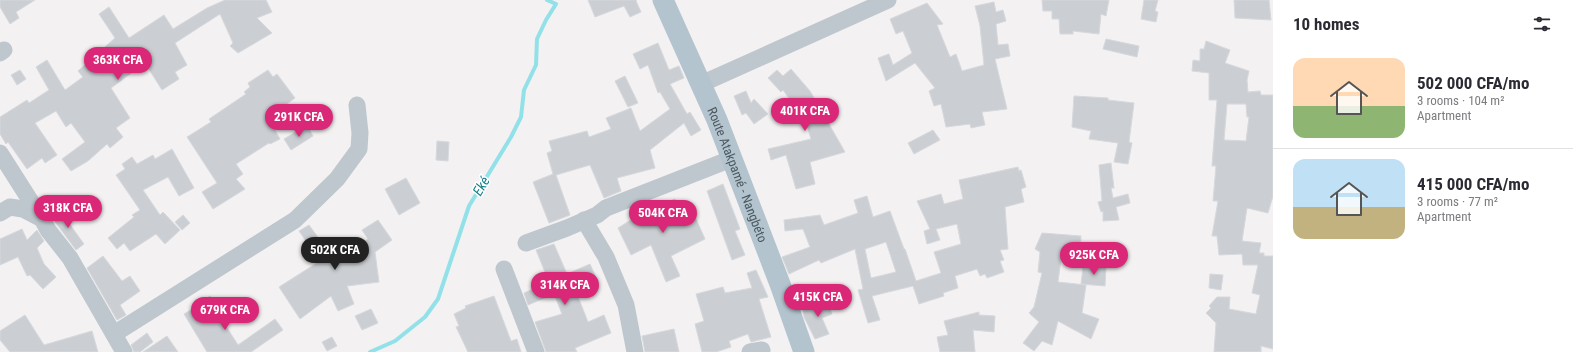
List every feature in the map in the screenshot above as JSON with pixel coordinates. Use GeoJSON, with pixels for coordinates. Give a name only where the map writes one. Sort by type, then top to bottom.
{"type":"FeatureCollection","features":[{"type":"Feature","properties":{"kind":"main road","name":"Route Atakpamé - Nangbéto"},"geometry":{"type":"LineString","coordinates":[[663,0],[717,120],[780,284],[804,352]]}},
{"type":"Feature","properties":{"kind":"street"},"geometry":{"type":"LineString","coordinates":[[701,84],[888,0]]}},
{"type":"Feature","properties":{"kind":"street"},"geometry":{"type":"LineString","coordinates":[[114,334],[295,220],[337,179],[359,149],[360,133],[357,105]]}},
{"type":"Feature","properties":{"kind":"street"},"geometry":{"type":"LineString","coordinates":[[0,153],[48,230],[70,258],[124,352]]}},
{"type":"Feature","properties":{"kind":"street"},"geometry":{"type":"LineString","coordinates":[[526,243],[597,215],[606,208],[731,159]]}},
{"type":"Feature","properties":{"kind":"street"},"geometry":{"type":"LineString","coordinates":[[0,213],[10,208],[23,208],[42,219]]}},
{"type":"Feature","properties":{"kind":"street"},"geometry":{"type":"LineString","coordinates":[[584,220],[606,257],[626,305],[635,352]]}},
{"type":"Feature","properties":{"kind":"street"},"geometry":{"type":"LineString","coordinates":[[504,269],[536,352]]}},
{"type":"Feature","properties":{"kind":"building"},"geometry":{"type":"Polygon","coordinates":[[[0,0],[35,0],[16,12],[19,18],[10,24],[0,7],[0,0]]]}},
{"type":"Feature","properties":{"kind":"building"},"geometry":{"type":"Polygon","coordinates":[[[225,0],[266,0],[272,12],[257,18],[272,33],[238,53],[230,46],[233,43],[220,14],[175,43],[187,65],[175,72],[179,79],[162,90],[145,63],[111,88],[130,118],[116,128],[123,137],[110,148],[107,144],[88,161],[71,171],[62,159],[85,142],[71,123],[66,127],[56,111],[35,123],[57,155],[45,163],[42,158],[27,169],[8,142],[6,144],[0,134],[0,117],[27,100],[29,103],[49,90],[36,67],[47,60],[65,90],[83,77],[78,71],[115,38],[99,14],[109,7],[129,38],[164,15],[173,29],[207,8],[225,0]]]}},
{"type":"Feature","properties":{"kind":"building"},"geometry":{"type":"Polygon","coordinates":[[[588,0],[637,0],[636,1],[641,12],[630,17],[624,6],[595,17],[588,0]]]}},
{"type":"Feature","properties":{"kind":"building"},"geometry":{"type":"Polygon","coordinates":[[[1042,0],[1109,0],[1106,16],[1101,14],[1099,34],[1073,31],[1073,34],[1060,34],[1059,19],[1052,19],[1052,11],[1043,11],[1042,0]]]}},
{"type":"Feature","properties":{"kind":"building"},"geometry":{"type":"Polygon","coordinates":[[[1144,0],[1158,0],[1155,11],[1158,12],[1156,22],[1141,19],[1144,0]]]}},
{"type":"Feature","properties":{"kind":"building"},"geometry":{"type":"Polygon","coordinates":[[[1234,0],[1269,0],[1271,20],[1235,18],[1234,0]]]}},
{"type":"Feature","properties":{"kind":"building"},"geometry":{"type":"Polygon","coordinates":[[[994,2],[996,12],[1003,10],[1006,21],[996,24],[998,45],[1008,44],[1010,56],[995,59],[1007,109],[982,112],[985,125],[971,128],[970,124],[946,127],[941,104],[934,106],[929,91],[935,88],[915,63],[886,81],[878,58],[889,54],[893,65],[912,53],[903,31],[896,34],[890,19],[927,3],[943,24],[937,25],[950,57],[956,54],[962,71],[984,65],[980,26],[975,6],[994,2]]]}},
{"type":"Feature","properties":{"kind":"building"},"geometry":{"type":"Polygon","coordinates":[[[1106,39],[1139,46],[1137,57],[1103,49],[1106,39]]]}},
{"type":"Feature","properties":{"kind":"building"},"geometry":{"type":"Polygon","coordinates":[[[1206,41],[1230,50],[1225,63],[1249,71],[1247,80],[1248,92],[1260,91],[1261,95],[1273,95],[1273,196],[1268,213],[1247,208],[1242,241],[1261,243],[1259,253],[1264,253],[1264,256],[1273,256],[1273,349],[1261,346],[1261,352],[1214,352],[1216,323],[1206,313],[1211,308],[1209,306],[1217,297],[1230,297],[1229,309],[1256,314],[1260,295],[1252,293],[1258,265],[1243,265],[1242,254],[1219,255],[1217,236],[1212,236],[1218,201],[1213,201],[1216,166],[1212,166],[1217,100],[1209,100],[1209,73],[1192,71],[1193,60],[1200,61],[1200,49],[1204,49],[1206,41]],[[1227,104],[1224,140],[1246,141],[1249,117],[1247,117],[1246,104],[1227,104]]]}},
{"type":"Feature","properties":{"kind":"building"},"geometry":{"type":"Polygon","coordinates":[[[658,43],[669,70],[679,66],[684,78],[670,84],[687,114],[690,112],[701,130],[691,136],[684,123],[650,150],[655,168],[617,178],[621,191],[604,198],[590,165],[556,175],[570,215],[549,223],[533,182],[553,174],[547,153],[552,151],[549,141],[587,131],[589,137],[611,129],[606,118],[631,108],[640,131],[670,109],[660,92],[658,93],[648,65],[640,69],[633,54],[658,43]]]}},
{"type":"Feature","properties":{"kind":"building"},"geometry":{"type":"Polygon","coordinates":[[[791,69],[810,91],[845,152],[810,162],[815,184],[796,189],[786,155],[771,160],[768,149],[811,139],[801,106],[797,109],[783,90],[781,92],[768,78],[777,70],[783,76],[791,69]]]}},
{"type":"Feature","properties":{"kind":"building"},"geometry":{"type":"Polygon","coordinates":[[[20,70],[26,79],[17,85],[11,75],[20,70]]]}},
{"type":"Feature","properties":{"kind":"building"},"geometry":{"type":"Polygon","coordinates":[[[268,70],[273,77],[277,74],[295,98],[268,118],[280,139],[270,144],[269,143],[236,164],[243,174],[236,179],[245,189],[213,209],[202,192],[217,183],[187,137],[211,122],[209,119],[246,94],[244,92],[250,87],[248,83],[268,70]]]}},
{"type":"Feature","properties":{"kind":"building"},"geometry":{"type":"Polygon","coordinates":[[[625,76],[638,103],[628,107],[615,81],[625,76]]]}},
{"type":"Feature","properties":{"kind":"building"},"geometry":{"type":"Polygon","coordinates":[[[746,91],[751,103],[754,99],[768,114],[754,124],[746,113],[742,115],[734,96],[746,91]]]}},
{"type":"Feature","properties":{"kind":"building"},"geometry":{"type":"Polygon","coordinates":[[[1074,96],[1108,98],[1108,100],[1134,103],[1129,142],[1132,143],[1128,164],[1114,162],[1118,143],[1089,139],[1091,131],[1072,127],[1074,96]]]}},
{"type":"Feature","properties":{"kind":"building"},"geometry":{"type":"Polygon","coordinates":[[[307,125],[313,136],[291,150],[284,139],[307,125]]]}},
{"type":"Feature","properties":{"kind":"building"},"geometry":{"type":"Polygon","coordinates":[[[933,130],[940,140],[914,154],[908,143],[933,130]]]}},
{"type":"Feature","properties":{"kind":"building"},"geometry":{"type":"Polygon","coordinates":[[[437,141],[449,142],[448,161],[436,160],[437,141]]]}},
{"type":"Feature","properties":{"kind":"building"},"geometry":{"type":"Polygon","coordinates":[[[172,149],[194,188],[179,196],[168,177],[143,190],[160,215],[163,212],[180,230],[165,244],[156,234],[130,251],[124,243],[117,249],[108,238],[134,217],[132,215],[140,210],[116,175],[125,169],[122,164],[132,157],[137,164],[153,155],[155,159],[172,149]]]}},
{"type":"Feature","properties":{"kind":"building"},"geometry":{"type":"Polygon","coordinates":[[[1111,163],[1114,188],[1111,188],[1113,198],[1128,194],[1130,203],[1116,207],[1119,220],[1103,221],[1103,211],[1101,212],[1098,202],[1102,201],[1099,165],[1111,163]]]}},
{"type":"Feature","properties":{"kind":"building"},"geometry":{"type":"Polygon","coordinates":[[[1018,167],[1019,171],[1021,170],[1026,187],[1021,189],[1024,202],[1005,207],[1008,249],[1000,250],[1004,260],[1000,261],[1004,272],[987,278],[985,274],[980,276],[977,269],[955,276],[958,288],[943,293],[944,296],[919,304],[913,286],[872,296],[880,320],[868,323],[858,290],[863,289],[855,249],[821,263],[819,260],[789,274],[782,257],[810,247],[803,229],[785,231],[784,220],[820,215],[824,225],[858,213],[854,200],[867,196],[873,217],[890,211],[916,281],[941,273],[934,252],[961,244],[957,224],[936,229],[940,240],[927,244],[924,231],[930,229],[917,201],[941,194],[944,204],[963,199],[959,180],[1018,167]],[[886,242],[865,249],[871,278],[896,272],[886,242]]]}},
{"type":"Feature","properties":{"kind":"building"},"geometry":{"type":"Polygon","coordinates":[[[406,178],[420,203],[399,215],[385,189],[406,178]]]}},
{"type":"Feature","properties":{"kind":"building"},"geometry":{"type":"Polygon","coordinates":[[[723,184],[740,229],[735,231],[745,255],[732,260],[707,191],[723,184]]]}},
{"type":"Feature","properties":{"kind":"building"},"geometry":{"type":"Polygon","coordinates":[[[675,199],[682,213],[691,208],[705,239],[671,256],[680,276],[666,282],[651,245],[631,255],[618,228],[642,213],[675,199]]]}},
{"type":"Feature","properties":{"kind":"building"},"geometry":{"type":"Polygon","coordinates":[[[65,208],[71,214],[66,219],[84,244],[76,250],[53,219],[65,208]]]}},
{"type":"Feature","properties":{"kind":"building"},"geometry":{"type":"Polygon","coordinates":[[[183,215],[190,223],[182,230],[175,222],[183,215]]]}},
{"type":"Feature","properties":{"kind":"building"},"geometry":{"type":"Polygon","coordinates":[[[378,220],[392,240],[375,252],[379,282],[347,286],[354,304],[338,311],[331,296],[300,319],[279,287],[320,261],[299,231],[309,225],[328,251],[344,241],[350,252],[368,239],[362,230],[378,220]]]}},
{"type":"Feature","properties":{"kind":"building"},"geometry":{"type":"Polygon","coordinates":[[[22,229],[27,240],[37,230],[44,241],[37,248],[44,264],[56,277],[43,289],[30,275],[27,276],[18,257],[0,265],[0,239],[22,229]]]}},
{"type":"Feature","properties":{"kind":"building"},"geometry":{"type":"Polygon","coordinates":[[[1042,233],[1081,236],[1080,261],[1061,259],[1058,282],[1086,285],[1082,313],[1099,319],[1091,339],[1058,321],[1052,345],[1042,341],[1034,351],[1023,343],[1039,322],[1029,313],[1034,307],[1042,273],[1038,272],[1040,252],[1035,249],[1042,233]]]}},
{"type":"Feature","properties":{"kind":"building"},"geometry":{"type":"Polygon","coordinates":[[[554,244],[567,274],[590,264],[597,280],[575,289],[588,322],[604,315],[611,333],[575,348],[577,352],[546,352],[535,322],[562,314],[554,294],[528,305],[524,293],[549,282],[536,250],[554,244]]]}},
{"type":"Feature","properties":{"kind":"building"},"geometry":{"type":"Polygon","coordinates":[[[103,256],[122,281],[130,276],[140,291],[120,305],[126,315],[117,320],[87,268],[103,256]]]}},
{"type":"Feature","properties":{"kind":"building"},"geometry":{"type":"Polygon","coordinates":[[[1106,267],[1105,286],[1081,284],[1083,268],[1106,267]]]}},
{"type":"Feature","properties":{"kind":"building"},"geometry":{"type":"Polygon","coordinates":[[[756,270],[768,297],[759,299],[771,337],[751,342],[748,334],[729,341],[731,347],[716,352],[702,352],[695,324],[704,321],[696,294],[723,287],[725,293],[752,288],[747,273],[756,270]]]}},
{"type":"Feature","properties":{"kind":"building"},"geometry":{"type":"Polygon","coordinates":[[[1210,274],[1223,275],[1221,290],[1209,288],[1210,274]]]}},
{"type":"Feature","properties":{"kind":"building"},"geometry":{"type":"Polygon","coordinates":[[[210,296],[219,312],[217,312],[238,345],[275,319],[283,330],[251,352],[207,352],[184,314],[201,304],[200,302],[210,296]]]}},
{"type":"Feature","properties":{"kind":"building"},"geometry":{"type":"Polygon","coordinates":[[[494,296],[511,341],[517,339],[521,352],[468,352],[456,327],[459,326],[454,314],[466,308],[465,306],[494,296]]]}},
{"type":"Feature","properties":{"kind":"building"},"geometry":{"type":"Polygon","coordinates":[[[827,300],[832,314],[822,318],[829,334],[815,339],[804,317],[803,309],[827,300]]]}},
{"type":"Feature","properties":{"kind":"building"},"geometry":{"type":"Polygon","coordinates":[[[371,309],[378,323],[362,330],[355,316],[371,309]]]}},
{"type":"Feature","properties":{"kind":"building"},"geometry":{"type":"Polygon","coordinates":[[[979,312],[979,315],[995,316],[994,332],[973,330],[975,352],[940,352],[937,337],[948,335],[944,321],[979,312]]]}},
{"type":"Feature","properties":{"kind":"building"},"geometry":{"type":"Polygon","coordinates":[[[25,315],[44,345],[92,331],[98,352],[10,352],[0,340],[0,331],[25,315]]]}},
{"type":"Feature","properties":{"kind":"building"},"geometry":{"type":"Polygon","coordinates":[[[674,329],[679,352],[645,352],[642,336],[674,329]]]}},
{"type":"Feature","properties":{"kind":"building"},"geometry":{"type":"Polygon","coordinates":[[[147,333],[153,342],[140,352],[134,352],[131,345],[147,333]]]}},
{"type":"Feature","properties":{"kind":"building"},"geometry":{"type":"Polygon","coordinates":[[[167,336],[178,352],[143,352],[167,336]]]}},
{"type":"Feature","properties":{"kind":"building"},"geometry":{"type":"Polygon","coordinates":[[[332,337],[337,346],[327,351],[322,342],[332,337]]]}},
{"type":"Feature","properties":{"kind":"waterway","name":"Eké"},"geometry":{"type":"LineString","coordinates":[[370,352],[395,341],[425,317],[438,299],[469,206],[511,137],[521,117],[524,90],[536,65],[537,39],[556,4],[547,0]]}}]}
